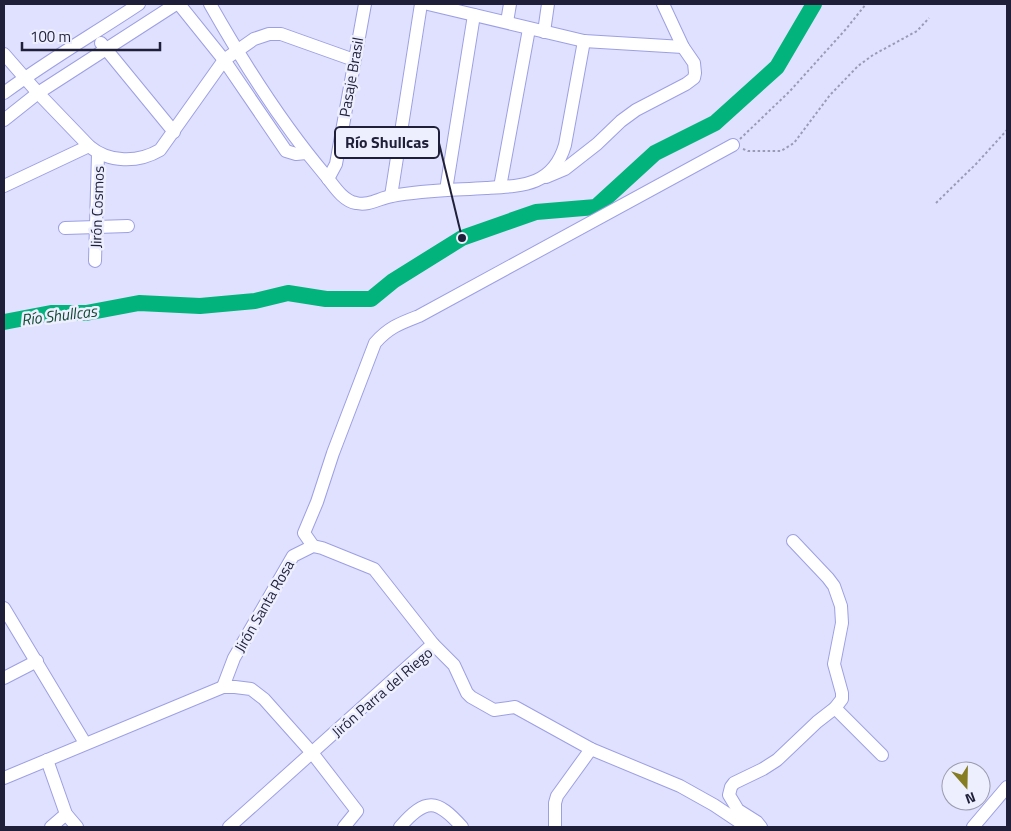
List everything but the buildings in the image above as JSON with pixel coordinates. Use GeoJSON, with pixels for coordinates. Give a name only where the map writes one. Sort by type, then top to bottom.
{"type":"FeatureCollection","features":[{"type":"Feature","properties":{"kind":"street"},"geometry":{"type":"LineString","coordinates":[[4,93],[25,77],[139,4]]}},
{"type":"Feature","properties":{"kind":"street"},"geometry":{"type":"LineString","coordinates":[[4,120],[38,94],[178,4],[224,60],[286,151],[296,154],[306,153]]}},
{"type":"Feature","properties":{"kind":"street"},"geometry":{"type":"LineString","coordinates":[[210,4],[237,51],[306,153],[345,199],[355,203],[370,204],[390,196],[446,190],[510,187],[544,178],[566,168],[636,110],[691,81],[695,73],[694,64],[683,48],[663,4]]}},
{"type":"Feature","properties":{"kind":"street","name":"Pasaje Brasil"},"geometry":{"type":"LineString","coordinates":[[328,179],[336,164],[364,4]]}},
{"type":"Feature","properties":{"kind":"street"},"geometry":{"type":"LineString","coordinates":[[390,196],[421,4]]}},
{"type":"Feature","properties":{"kind":"street"},"geometry":{"type":"LineString","coordinates":[[433,4],[584,41],[683,48]]}},
{"type":"Feature","properties":{"kind":"street"},"geometry":{"type":"LineString","coordinates":[[507,22],[510,4]]}},
{"type":"Feature","properties":{"kind":"street"},"geometry":{"type":"LineString","coordinates":[[544,32],[548,4]]}},
{"type":"Feature","properties":{"kind":"street"},"geometry":{"type":"LineString","coordinates":[[446,190],[474,15]]}},
{"type":"Feature","properties":{"kind":"street"},"geometry":{"type":"LineString","coordinates":[[500,187],[529,29]]}},
{"type":"Feature","properties":{"kind":"street"},"geometry":{"type":"LineString","coordinates":[[94,34],[174,132]]}},
{"type":"Feature","properties":{"kind":"street"},"geometry":{"type":"LineString","coordinates":[[4,186],[93,150],[110,157],[133,160],[152,155],[160,150],[174,132],[224,60],[254,40],[269,34],[281,34],[354,60]]}},
{"type":"Feature","properties":{"kind":"street"},"geometry":{"type":"LineString","coordinates":[[544,178],[562,155],[565,145],[584,41]]}},
{"type":"Feature","properties":{"kind":"street","name":"Jirón Cosmos"},"geometry":{"type":"LineString","coordinates":[[4,54],[38,94],[93,150],[96,228],[95,261]]}},
{"type":"Feature","properties":{"kind":"street"},"geometry":{"type":"LineString","coordinates":[[293,556],[317,502],[333,452],[375,343],[382,335],[391,327],[427,311],[733,145]]}},
{"type":"Feature","properties":{"kind":"street"},"geometry":{"type":"LineString","coordinates":[[65,228],[128,226]]}},
{"type":"Feature","properties":{"kind":"street"},"geometry":{"type":"LineString","coordinates":[[304,533],[313,546],[374,569],[433,644]]}},
{"type":"Feature","properties":{"kind":"street"},"geometry":{"type":"LineString","coordinates":[[761,827],[757,822],[738,810],[729,795],[731,787],[734,783],[777,760],[816,722],[835,708],[842,699],[834,664],[842,622],[841,606],[834,586],[793,541]]}},
{"type":"Feature","properties":{"kind":"street","name":"Jirón Santa Rosa"},"geometry":{"type":"LineString","coordinates":[[223,687],[234,658],[293,556],[313,546]]}},
{"type":"Feature","properties":{"kind":"street"},"geometry":{"type":"LineString","coordinates":[[4,608],[85,743]]}},
{"type":"Feature","properties":{"kind":"street","name":"Jirón Parra del Riego"},"geometry":{"type":"LineString","coordinates":[[229,827],[433,644],[454,665],[471,697],[494,710],[515,707],[591,749],[680,786],[714,805],[747,827]]}},
{"type":"Feature","properties":{"kind":"street"},"geometry":{"type":"LineString","coordinates":[[4,678],[37,661]]}},
{"type":"Feature","properties":{"kind":"street"},"geometry":{"type":"LineString","coordinates":[[4,778],[223,687],[235,687],[250,690],[264,698],[357,811],[344,827]]}},
{"type":"Feature","properties":{"kind":"street"},"geometry":{"type":"LineString","coordinates":[[835,708],[882,755]]}},
{"type":"Feature","properties":{"kind":"street"},"geometry":{"type":"LineString","coordinates":[[555,827],[554,803],[557,796],[591,749]]}},
{"type":"Feature","properties":{"kind":"street"},"geometry":{"type":"LineString","coordinates":[[46,760],[66,814],[77,827]]}},
{"type":"Feature","properties":{"kind":"street"},"geometry":{"type":"LineString","coordinates":[[973,827],[1007,787]]}},
{"type":"Feature","properties":{"kind":"street"},"geometry":{"type":"LineString","coordinates":[[401,827],[412,814],[432,805],[439,806],[448,811],[462,827]]}},
{"type":"Feature","properties":{"kind":"street"},"geometry":{"type":"LineString","coordinates":[[51,827],[66,814]]}},
{"type":"Feature","properties":{"kind":"path"},"geometry":{"type":"LineString","coordinates":[[866,4],[790,91],[733,145],[748,151],[781,151],[794,143],[830,95],[858,66],[873,55],[917,31],[929,18]]}},
{"type":"Feature","properties":{"kind":"path"},"geometry":{"type":"LineString","coordinates":[[936,203],[1007,130]]}},
{"type":"Feature","properties":{"kind":"waterway","name":"Río Shullcas"},"geometry":{"type":"LineString","coordinates":[[4,322],[51,313],[86,313],[139,303],[200,306],[255,301],[288,293],[326,299],[371,299],[393,281],[462,238],[536,212],[596,207],[655,153],[715,123],[777,67],[814,4]]}},
{"type":"Feature","properties":{"kind":"place","name":"Río Shullcas"},"geometry":{"type":"Point","coordinates":[462,238]}}]}
